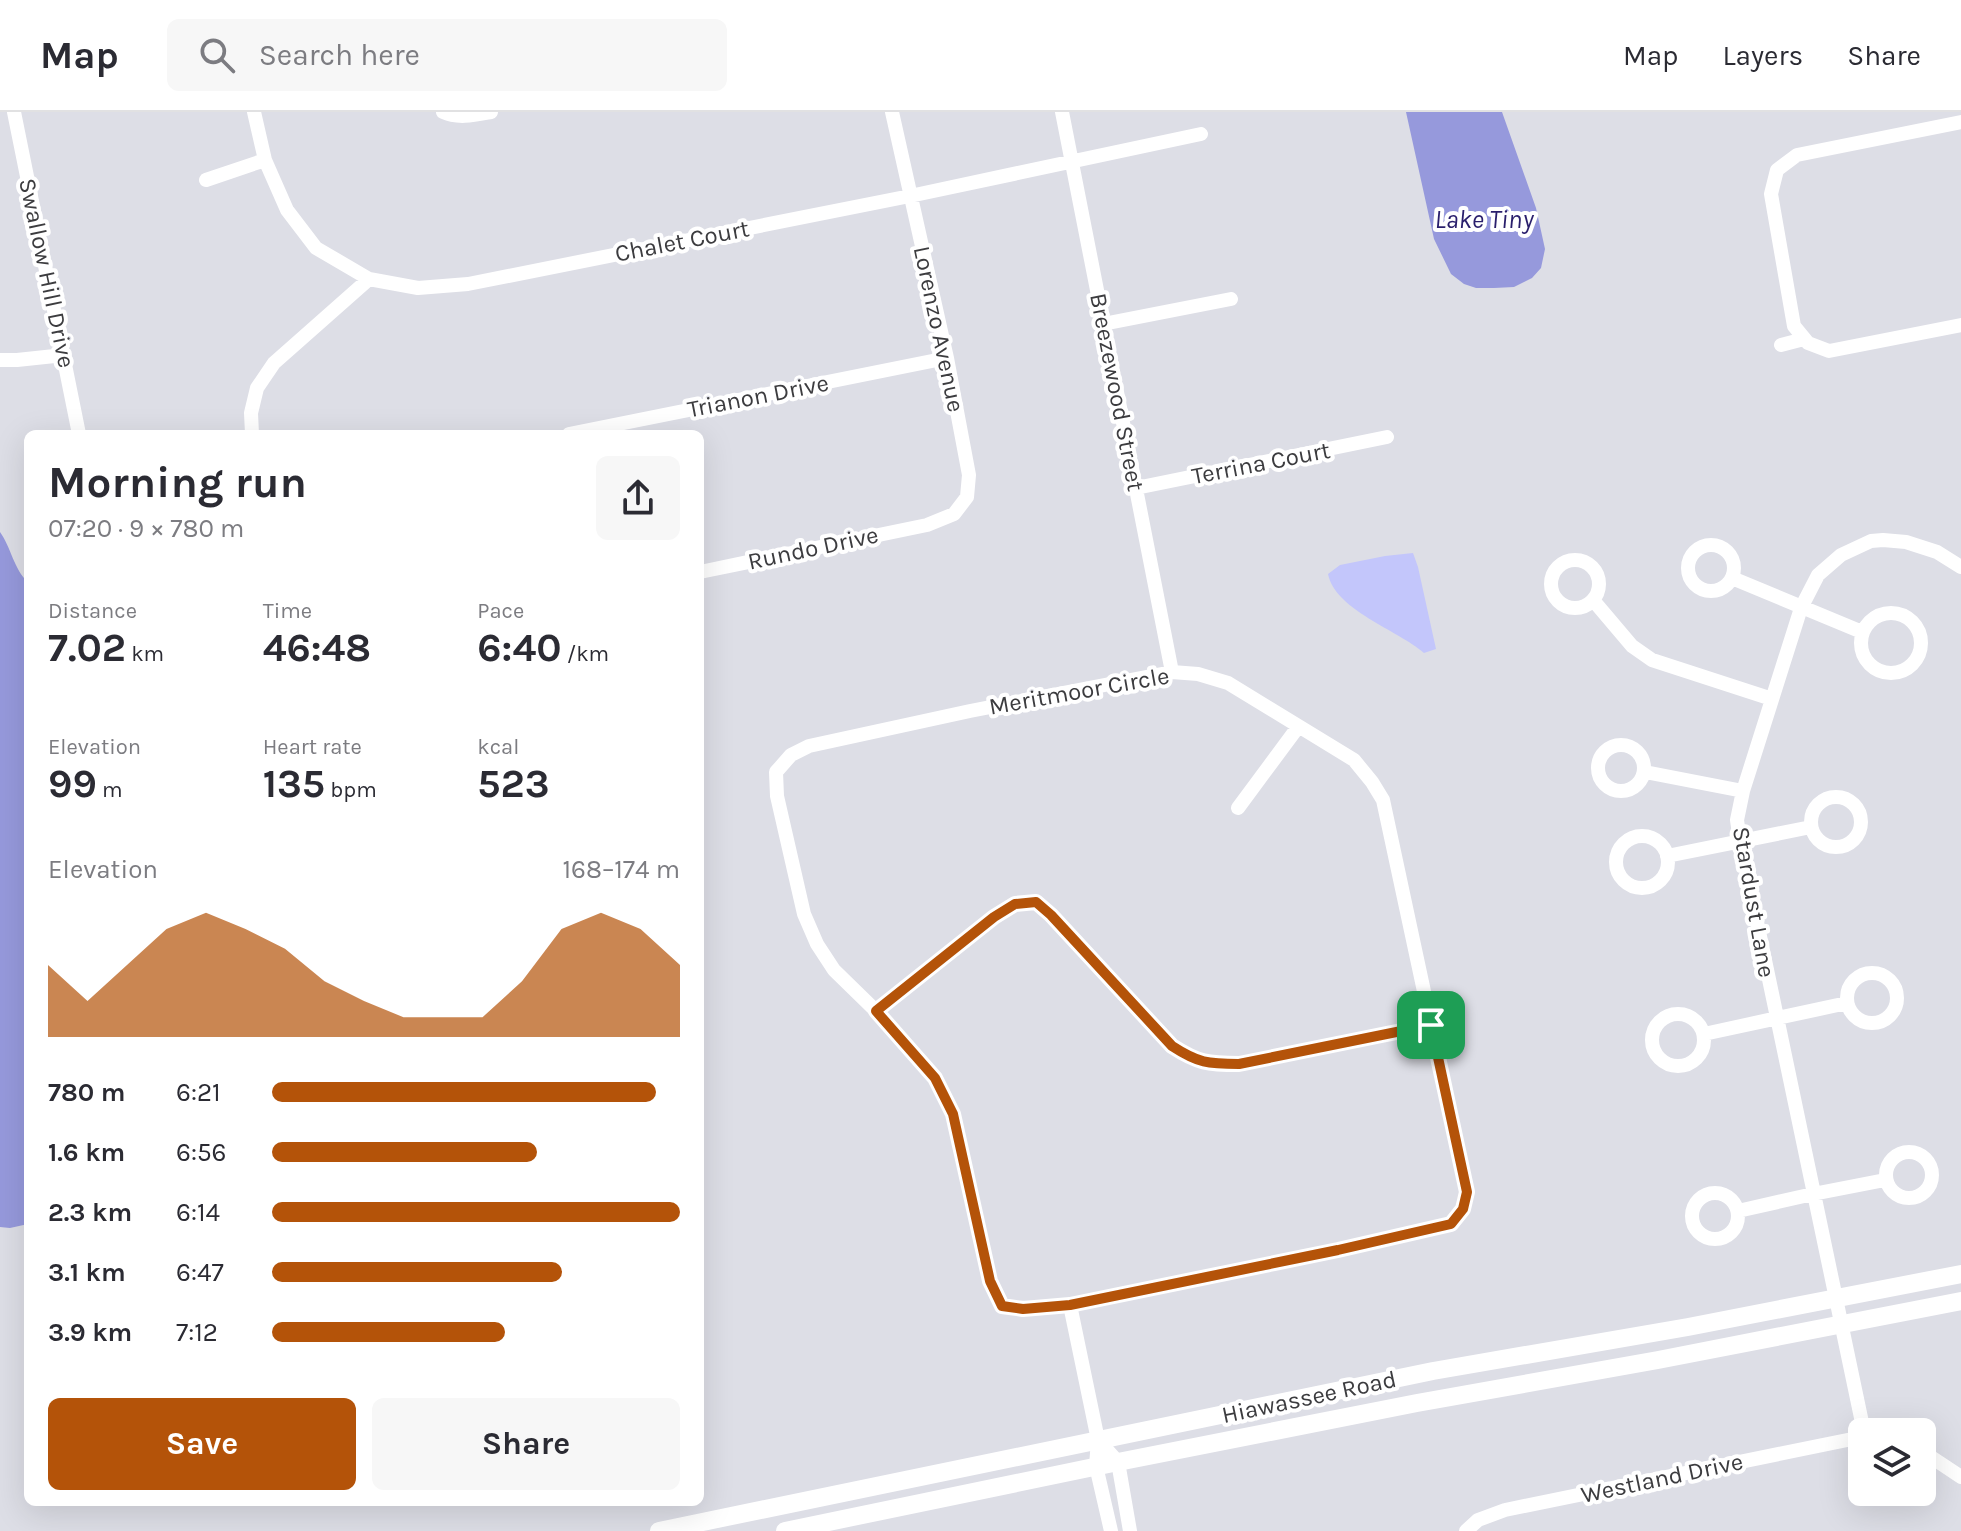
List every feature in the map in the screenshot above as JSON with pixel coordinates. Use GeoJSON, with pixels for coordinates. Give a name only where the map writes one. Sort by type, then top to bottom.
{"type":"FeatureCollection","features":[{"type":"Feature","properties":{"kind":"street","name":"Swallow Hill Drive"},"geometry":{"type":"LineString","coordinates":[[14,112],[78,430]]}},
{"type":"Feature","properties":{"kind":"street","name":"Chalet Court"},"geometry":{"type":"LineString","coordinates":[[254,112],[265,160],[287,210],[316,248],[369,279],[418,288],[468,284],[1072,163],[1201,134]]}},
{"type":"Feature","properties":{"kind":"street"},"geometry":{"type":"LineString","coordinates":[[443,112],[452,116],[491,112]]}},
{"type":"Feature","properties":{"kind":"street","name":"Lorenzo Avenue"},"geometry":{"type":"LineString","coordinates":[[892,112],[947,358],[969,475],[967,497],[954,514],[927,525]]}},
{"type":"Feature","properties":{"kind":"street","name":"Breezewood Street"},"geometry":{"type":"LineString","coordinates":[[1062,112],[1172,672]]}},
{"type":"Feature","properties":{"kind":"street"},"geometry":{"type":"LineString","coordinates":[[1961,122],[1797,155],[1777,170],[1771,194],[1794,326],[1808,343],[1829,351],[1961,325]]}},
{"type":"Feature","properties":{"kind":"street"},"geometry":{"type":"LineString","coordinates":[[206,180],[265,160]]}},
{"type":"Feature","properties":{"kind":"street"},"geometry":{"type":"LineString","coordinates":[[252,430],[251,413],[257,388],[274,363],[369,279]]}},
{"type":"Feature","properties":{"kind":"street"},"geometry":{"type":"LineString","coordinates":[[1103,324],[1231,299]]}},
{"type":"Feature","properties":{"kind":"street"},"geometry":{"type":"LineString","coordinates":[[1781,345],[1804,339]]}},
{"type":"Feature","properties":{"kind":"street"},"geometry":{"type":"LineString","coordinates":[[0,360],[64,355]]}},
{"type":"Feature","properties":{"kind":"street","name":"Trianon Drive"},"geometry":{"type":"LineString","coordinates":[[589,430],[947,358]]}},
{"type":"Feature","properties":{"kind":"street","name":"Terrina Court"},"geometry":{"type":"LineString","coordinates":[[1136,488],[1387,437]]}},
{"type":"Feature","properties":{"kind":"street","name":"Rundo Drive"},"geometry":{"type":"LineString","coordinates":[[704,571],[927,525]]}},
{"type":"Feature","properties":{"kind":"street","name":"Stardust Lane"},"geometry":{"type":"LineString","coordinates":[[1860,1418],[1737,820],[1743,791],[1801,608],[1818,575],[1841,555],[1871,541],[1906,542],[1937,552],[1961,567]]}},
{"type":"Feature","properties":{"kind":"street"},"geometry":{"type":"LineString","coordinates":[[1732,578],[1862,632]]}},
{"type":"Feature","properties":{"kind":"street"},"geometry":{"type":"LineString","coordinates":[[1593,600],[1632,646],[1652,660],[1772,699]]}},
{"type":"Feature","properties":{"kind":"street"},"geometry":{"type":"LineString","coordinates":[[1878,615],[1902,615],[1912,621],[1919,631],[1919,654],[1913,664],[1903,671],[1892,674],[1880,672],[1870,666],[1863,656],[1860,644],[1862,632],[1878,615]]}},
{"type":"Feature","properties":{"kind":"street","name":"Meritmoor Circle"},"geometry":{"type":"LineString","coordinates":[[1172,672],[1198,674],[1228,683],[1354,760],[1383,800],[1467,1192],[1463,1209],[1451,1224],[1369,1243],[1070,1305],[1023,1309],[1002,1306],[990,1281],[953,1114],[935,1078],[876,1011],[834,970],[817,944],[804,914],[777,796],[776,772],[791,755],[809,746],[1172,672]]}},
{"type":"Feature","properties":{"kind":"street"},"geometry":{"type":"LineString","coordinates":[[1238,808],[1298,727]]}},
{"type":"Feature","properties":{"kind":"street"},"geometry":{"type":"LineString","coordinates":[[1645,772],[1743,791]]}},
{"type":"Feature","properties":{"kind":"street"},"geometry":{"type":"LineString","coordinates":[[1667,856],[1811,827]]}},
{"type":"Feature","properties":{"kind":"street"},"geometry":{"type":"LineString","coordinates":[[876,1011],[994,917],[1015,904],[1036,902],[1172,1046],[1193,1060],[1239,1064],[1431,1025]]}},
{"type":"Feature","properties":{"kind":"street"},"geometry":{"type":"LineString","coordinates":[[1704,1034],[1847,1003]]}},
{"type":"Feature","properties":{"kind":"street"},"geometry":{"type":"LineString","coordinates":[[1738,1211],[1885,1180]]}},
{"type":"Feature","properties":{"kind":"street","name":"Hiawassee Road"},"geometry":{"type":"LineString","coordinates":[[659,1531],[1433,1371],[1688,1327],[1961,1274]]}},
{"type":"Feature","properties":{"kind":"street","name":"Hiawassee Road"},"geometry":{"type":"LineString","coordinates":[[785,1531],[1417,1403],[1961,1301]]}},
{"type":"Feature","properties":{"kind":"street"},"geometry":{"type":"LineString","coordinates":[[1070,1305],[1098,1440],[1096,1466],[1111,1531]]}},
{"type":"Feature","properties":{"kind":"street","name":"Westland Drive"},"geometry":{"type":"LineString","coordinates":[[1466,1531],[1478,1520],[1505,1510],[1848,1437]]}},
{"type":"Feature","properties":{"kind":"street"},"geometry":{"type":"LineString","coordinates":[[1098,1440],[1118,1462],[1130,1531]]}},
{"type":"Feature","properties":{"kind":"street"},"geometry":{"type":"LineString","coordinates":[[1936,1460],[1961,1477]]}},
{"type":"Feature","properties":{"kind":"street"},"geometry":{"type":"LineString","coordinates":[[804,1501],[810,1526]]}},
{"type":"Feature","properties":{"kind":"shaded area"},"geometry":{"type":"Polygon","coordinates":[[[1413,553],[1436,649],[1424,653],[1355,609],[1333,587],[1328,574],[1340,565],[1413,553]]]}},
{"type":"Feature","properties":{"kind":"water","name":"Lake Tiny"},"geometry":{"type":"Polygon","coordinates":[[[1406,112],[1502,112],[1536,208],[1545,249],[1541,268],[1532,278],[1514,287],[1476,288],[1451,274],[1434,239],[1406,112]]]}},
{"type":"Feature","properties":{"kind":"water"},"geometry":{"type":"Polygon","coordinates":[[[0,532],[24,577],[24,1225],[0,1227],[0,532]]]}},
{"type":"Feature","properties":{"kind":"route"},"geometry":{"type":"LineString","coordinates":[[1036,902],[1172,1046],[1193,1060],[1239,1064],[1431,1025],[1467,1192],[1463,1209],[1451,1224],[1070,1305],[1023,1309],[1002,1306],[990,1281],[953,1114],[935,1078],[876,1011],[994,917],[1015,904],[1036,902]]}}]}
